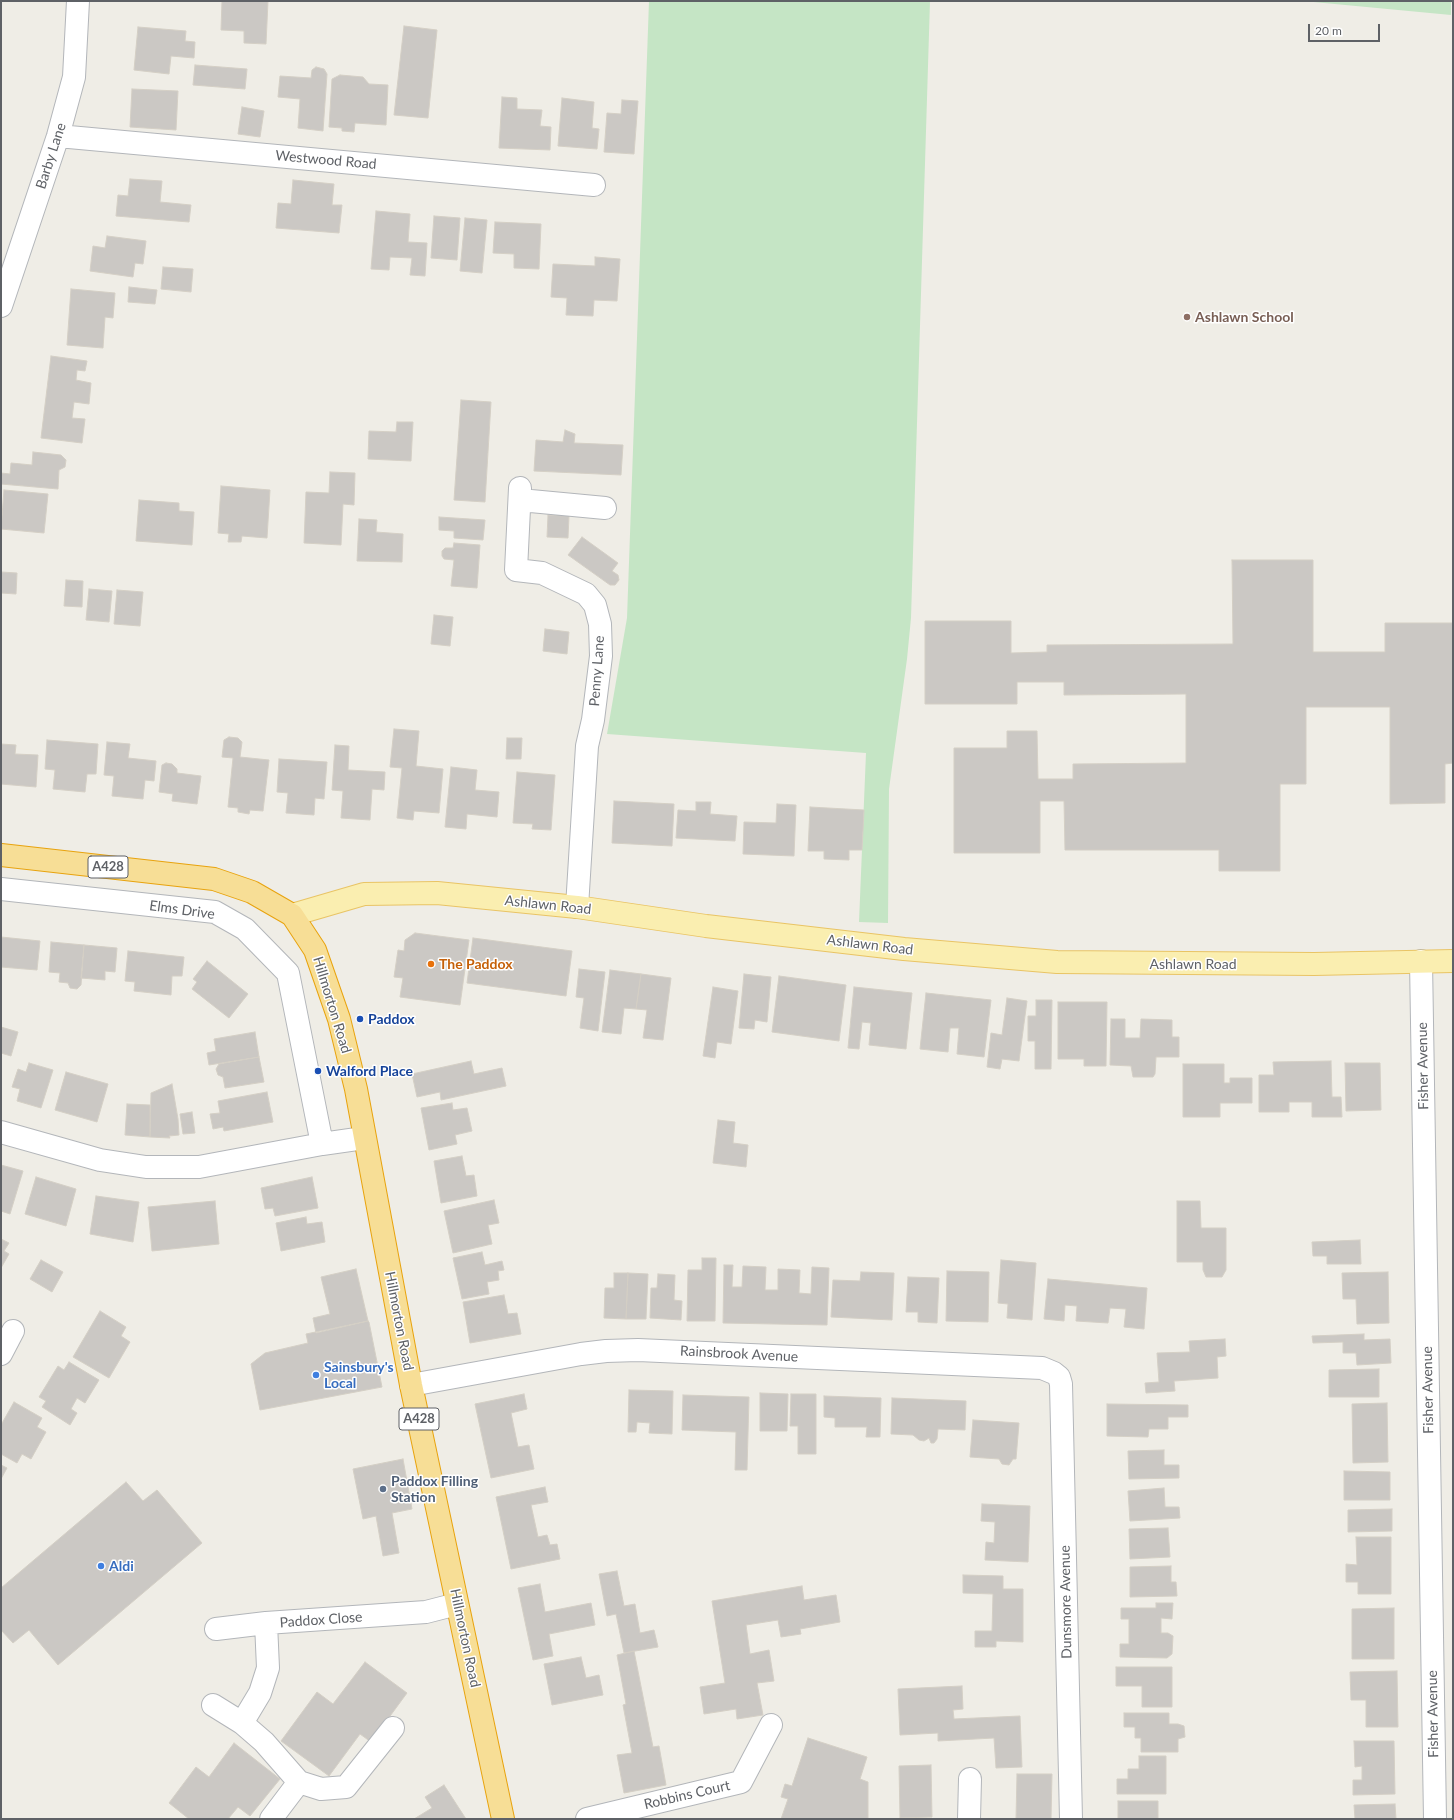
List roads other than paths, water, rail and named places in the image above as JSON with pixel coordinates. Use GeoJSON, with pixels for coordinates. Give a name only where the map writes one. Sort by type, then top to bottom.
{"type":"FeatureCollection","features":[{"type":"Feature","properties":{"kind":"highway","name":"Hillmorton Road"},"geometry":{"type":"LineString","coordinates":[[1,855],[214,879],[252,892],[292,916],[315,950],[339,1019],[356,1089],[411,1385],[503,1819]]}},
{"type":"Feature","properties":{"kind":"main road","name":"Ashlawn Road"},"geometry":{"type":"LineString","coordinates":[[292,916],[364,894],[436,893],[577,907],[706,926],[864,944],[1058,962],[1314,964],[1453,961]]}},
{"type":"Feature","properties":{"kind":"street","name":"Barby Lane"},"geometry":{"type":"LineString","coordinates":[[1,306],[58,136],[74,76],[78,1]]}},
{"type":"Feature","properties":{"kind":"street","name":"Westwood Road"},"geometry":{"type":"LineString","coordinates":[[58,136],[594,185]]}},
{"type":"Feature","properties":{"kind":"street","name":"Penny Lane"},"geometry":{"type":"LineString","coordinates":[[577,907],[587,746],[593,720],[601,656],[600,624],[595,605],[586,594],[542,573],[516,570],[520,494],[604,508]]}},
{"type":"Feature","properties":{"kind":"street","name":"Elms Drive"},"geometry":{"type":"LineString","coordinates":[[1,889],[215,912],[245,929],[288,974],[322,1144]]}},
{"type":"Feature","properties":{"kind":"street","name":"Fisher Avenue"},"geometry":{"type":"LineString","coordinates":[[1421,961],[1435,1819]]}},
{"type":"Feature","properties":{"kind":"street"},"geometry":{"type":"LineString","coordinates":[[1,1132],[100,1160],[146,1167],[199,1167],[322,1144],[364,1138]]}},
{"type":"Feature","properties":{"kind":"street"},"geometry":{"type":"LineString","coordinates":[[1,1354],[13,1331]]}},
{"type":"Feature","properties":{"kind":"street","name":"Rainsbrook Avenue"},"geometry":{"type":"LineString","coordinates":[[411,1385],[580,1354],[638,1350],[1042,1368],[1059,1377],[1061,1384]]}},
{"type":"Feature","properties":{"kind":"street","name":"Dunsmore Avenue"},"geometry":{"type":"LineString","coordinates":[[1061,1384],[1071,1819]]}},
{"type":"Feature","properties":{"kind":"street","name":"Paddox Close"},"geometry":{"type":"LineString","coordinates":[[242,1723],[260,1694],[268,1668],[266,1623],[426,1612],[457,1604]]}},
{"type":"Feature","properties":{"kind":"street"},"geometry":{"type":"LineString","coordinates":[[216,1629],[266,1623]]}},
{"type":"Feature","properties":{"kind":"street"},"geometry":{"type":"LineString","coordinates":[[213,1704],[242,1723],[264,1742],[299,1782],[309,1787],[321,1789],[346,1787],[393,1728]]}},
{"type":"Feature","properties":{"kind":"street","name":"Robbins Court"},"geometry":{"type":"LineString","coordinates":[[587,1819],[741,1782],[771,1725]]}},
{"type":"Feature","properties":{"kind":"street"},"geometry":{"type":"LineString","coordinates":[[969,1819],[970,1779]]}},
{"type":"Feature","properties":{"kind":"street"},"geometry":{"type":"LineString","coordinates":[[271,1819],[299,1782]]}},
{"type":"Feature","properties":{"kind":"place","name":"Ashlawn School"},"geometry":{"type":"Point","coordinates":[1187,317]}},
{"type":"Feature","properties":{"kind":"place","name":"The Paddox"},"geometry":{"type":"Point","coordinates":[431,964]}},
{"type":"Feature","properties":{"kind":"place","name":"Paddox"},"geometry":{"type":"Point","coordinates":[360,1019]}},
{"type":"Feature","properties":{"kind":"place","name":"Walford Place"},"geometry":{"type":"Point","coordinates":[318,1071]}},
{"type":"Feature","properties":{"kind":"place","name":"Sainsbury's Local"},"geometry":{"type":"Point","coordinates":[316,1375]}},
{"type":"Feature","properties":{"kind":"place","name":"Paddox Filling Station"},"geometry":{"type":"Point","coordinates":[383,1489]}},
{"type":"Feature","properties":{"kind":"place","name":"Aldi"},"geometry":{"type":"Point","coordinates":[101,1566]}}]}
